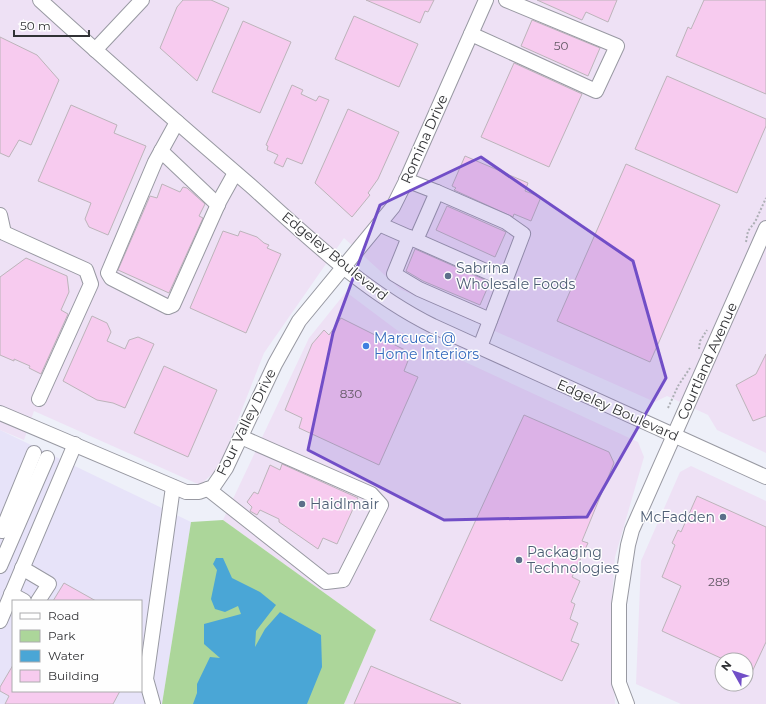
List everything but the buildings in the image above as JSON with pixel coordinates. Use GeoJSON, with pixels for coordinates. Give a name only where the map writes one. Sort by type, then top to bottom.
{"type":"FeatureCollection","features":[{"type":"Feature","properties":{"kind":"street","name":"Edgeley Boulevard"},"geometry":{"type":"LineString","coordinates":[[40,0],[95,50],[344,267],[403,311],[766,477]]}},
{"type":"Feature","properties":{"kind":"street"},"geometry":{"type":"LineString","coordinates":[[95,50],[142,0]]}},
{"type":"Feature","properties":{"kind":"street","name":"Romina Drive"},"geometry":{"type":"LineString","coordinates":[[344,267],[393,207],[486,0]]}},
{"type":"Feature","properties":{"kind":"street"},"geometry":{"type":"LineString","coordinates":[[471,34],[596,91],[617,46],[506,0]]}},
{"type":"Feature","properties":{"kind":"street"},"geometry":{"type":"LineString","coordinates":[[178,122],[155,162],[108,273],[111,278],[168,307],[173,305],[218,205],[236,173]]}},
{"type":"Feature","properties":{"kind":"street"},"geometry":{"type":"LineString","coordinates":[[161,152],[218,205]]}},
{"type":"Feature","properties":{"kind":"street"},"geometry":{"type":"LineString","coordinates":[[406,180],[506,222],[523,234],[480,347]]}},
{"type":"Feature","properties":{"kind":"street"},"geometry":{"type":"LineString","coordinates":[[437,192],[394,274],[419,289],[490,320]]}},
{"type":"Feature","properties":{"kind":"street"},"geometry":{"type":"LineString","coordinates":[[0,215],[4,233],[86,270],[91,284],[39,399]]}},
{"type":"Feature","properties":{"kind":"street"},"geometry":{"type":"LineString","coordinates":[[379,224],[506,280]]}},
{"type":"Feature","properties":{"kind":"street","name":"Courtland Avenue"},"geometry":{"type":"LineString","coordinates":[[627,704],[619,683],[619,604],[628,545],[632,530],[673,435],[765,235]]}},
{"type":"Feature","properties":{"kind":"street","name":"Four Valley Drive"},"geometry":{"type":"LineString","coordinates":[[0,413],[186,492],[198,492],[213,487],[226,468],[275,364],[299,321],[344,267]]}},
{"type":"Feature","properties":{"kind":"street"},"geometry":{"type":"LineString","coordinates":[[208,489],[326,582],[343,580],[381,505],[371,494],[241,437]]}},
{"type":"Feature","properties":{"kind":"street"},"geometry":{"type":"LineString","coordinates":[[0,621],[76,444]]}},
{"type":"Feature","properties":{"kind":"street"},"geometry":{"type":"LineString","coordinates":[[0,566],[5,534],[40,456]]}},
{"type":"Feature","properties":{"kind":"street"},"geometry":{"type":"LineString","coordinates":[[153,704],[146,679],[173,487]]}},
{"type":"Feature","properties":{"kind":"street"},"geometry":{"type":"LineString","coordinates":[[5,534],[32,545]]}},
{"type":"Feature","properties":{"kind":"street"},"geometry":{"type":"LineString","coordinates":[[22,568],[49,584],[39,600]]}},
{"type":"Feature","properties":{"kind":"street"},"geometry":{"type":"LineString","coordinates":[[11,594],[22,600]]}},
{"type":"Feature","properties":{"kind":"path"},"geometry":{"type":"LineString","coordinates":[[746,244],[748,230],[755,222],[766,198]]}},
{"type":"Feature","properties":{"kind":"path"},"geometry":{"type":"LineString","coordinates":[[698,351],[700,340],[708,329]]}},
{"type":"Feature","properties":{"kind":"path"},"geometry":{"type":"LineString","coordinates":[[668,408],[678,386],[691,367]]}},
{"type":"Feature","properties":{"kind":"highlighted area"},"geometry":{"type":"Polygon","coordinates":[[[481,157],[633,261],[666,378],[587,517],[444,520],[308,450],[333,333],[380,205],[481,157]]]}},
{"type":"Feature","properties":{"kind":"shaded area"},"geometry":{"type":"Polygon","coordinates":[[[0,0],[766,0],[766,453],[717,430],[708,415],[667,396],[655,402],[400,289],[344,238],[264,353],[219,468],[200,485],[34,411],[24,440],[0,430],[0,0]]]}},
{"type":"Feature","properties":{"kind":"shaded area"},"geometry":{"type":"Polygon","coordinates":[[[346,292],[398,331],[638,442],[644,457],[615,557],[611,612],[615,704],[344,704],[376,630],[223,520],[309,338],[346,292]]]}},
{"type":"Feature","properties":{"kind":"shaded area"},"geometry":{"type":"Polygon","coordinates":[[[0,430],[191,522],[162,704],[0,704],[0,430]]]}},
{"type":"Feature","properties":{"kind":"shaded area"},"geometry":{"type":"Polygon","coordinates":[[[691,466],[766,501],[766,704],[681,704],[636,684],[641,561],[680,472],[691,466]]]}},
{"type":"Feature","properties":{"kind":"green space"},"geometry":{"type":"Polygon","coordinates":[[[223,520],[376,630],[344,704],[162,704],[191,522],[223,520]]]}},
{"type":"Feature","properties":{"kind":"water"},"geometry":{"type":"Polygon","coordinates":[[[216,558],[223,558],[232,578],[260,592],[276,605],[256,631],[255,647],[265,629],[280,612],[321,635],[322,667],[307,704],[193,704],[197,693],[197,684],[210,657],[220,658],[204,644],[204,624],[241,614],[238,606],[225,612],[215,609],[211,599],[217,570],[213,564],[216,558]]]}},
{"type":"Feature","properties":{"kind":"place","name":"Sabrina Wholesale Foods"},"geometry":{"type":"Point","coordinates":[448,276]}},
{"type":"Feature","properties":{"kind":"place","name":"Marcucci @ Home Interiors"},"geometry":{"type":"Point","coordinates":[366,346]}},
{"type":"Feature","properties":{"kind":"place","name":"Haidlmair"},"geometry":{"type":"Point","coordinates":[302,504]}},
{"type":"Feature","properties":{"kind":"place","name":"McFadden"},"geometry":{"type":"Point","coordinates":[723,517]}},
{"type":"Feature","properties":{"kind":"place","name":"Packaging Technologies"},"geometry":{"type":"Point","coordinates":[519,560]}}]}
